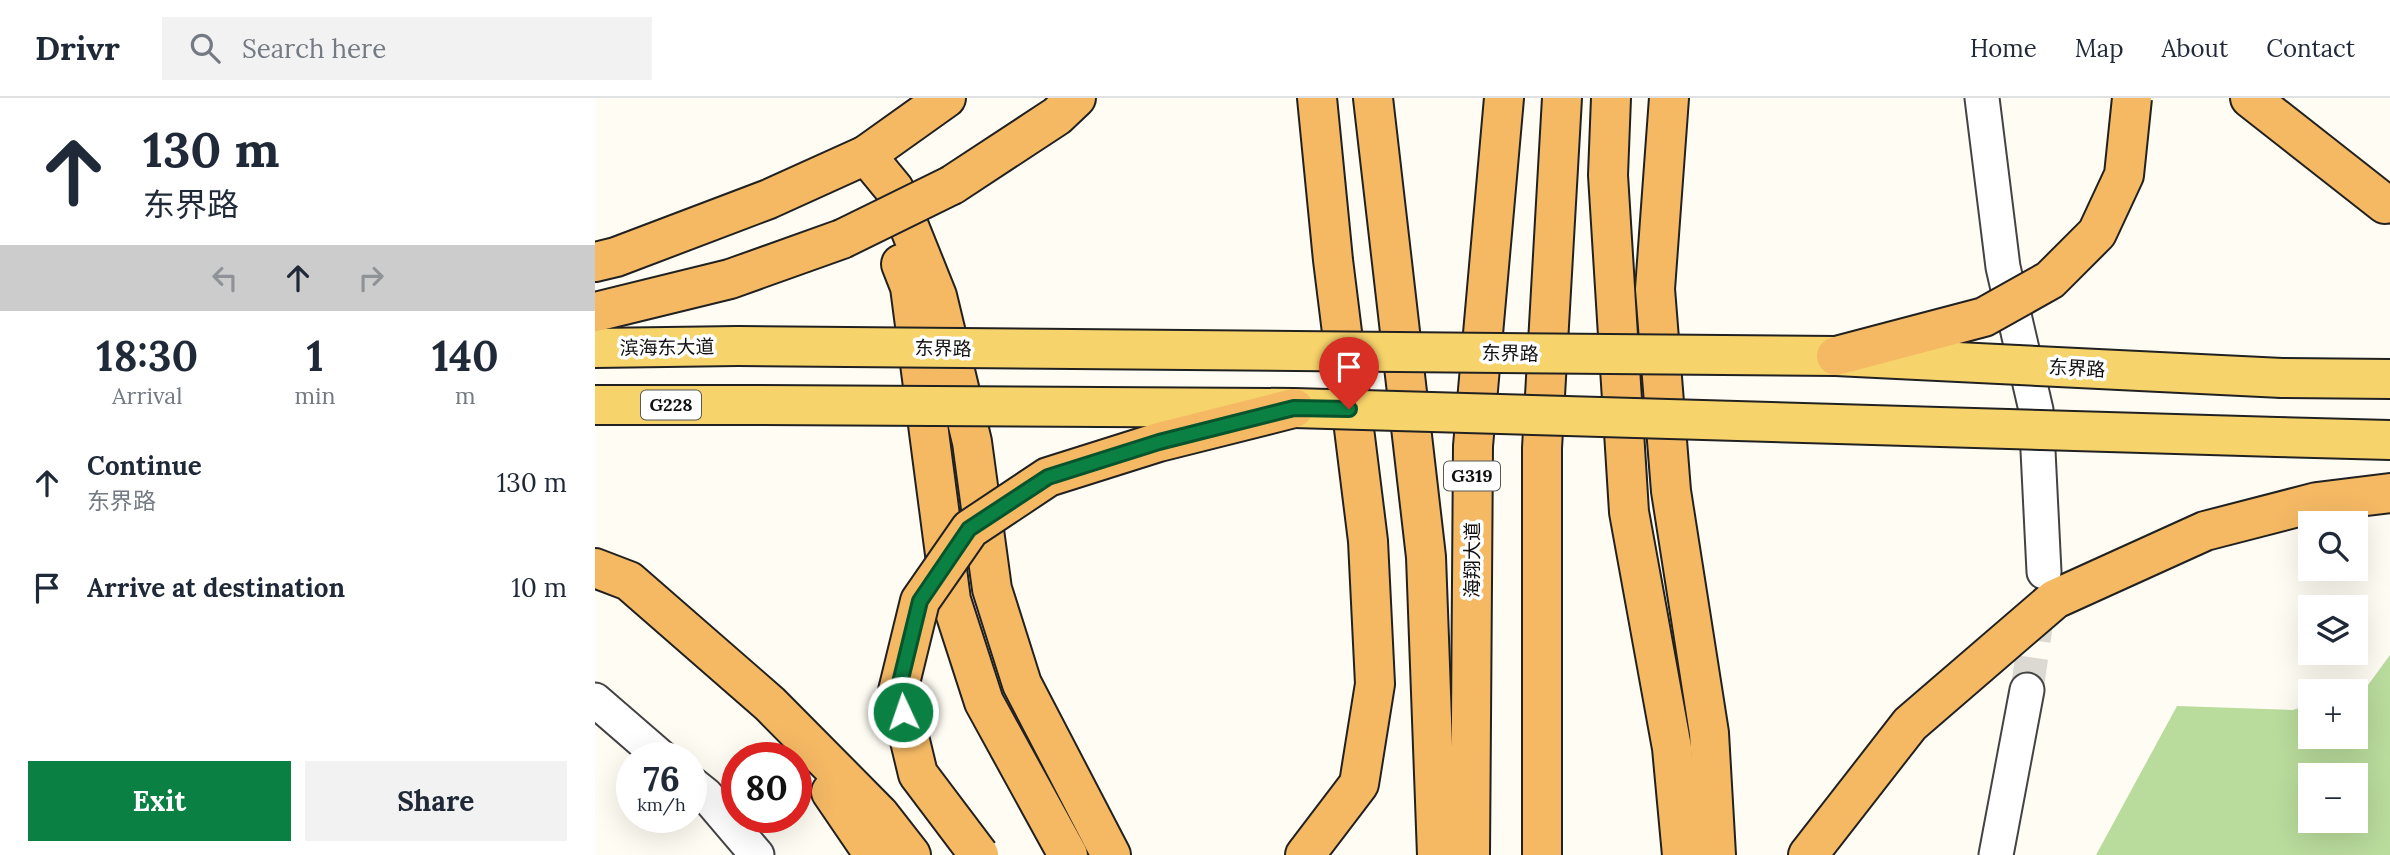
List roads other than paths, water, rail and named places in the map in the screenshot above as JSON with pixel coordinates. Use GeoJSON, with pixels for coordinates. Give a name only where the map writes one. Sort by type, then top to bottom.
{"type":"FeatureCollection","features":[{"type":"Feature","properties":{"kind":"highway"},"geometry":{"type":"LineString","coordinates":[[595,262],[616,257],[769,199],[866,155],[946,98]]}},
{"type":"Feature","properties":{"kind":"highway"},"geometry":{"type":"LineString","coordinates":[[595,312],[730,279],[842,239],[952,185],[1056,116],[1076,98]]}},
{"type":"Feature","properties":{"kind":"highway","name":"海翔大道"},"geometry":{"type":"LineString","coordinates":[[1470,855],[1473,446],[1504,98]]}},
{"type":"Feature","properties":{"kind":"highway"},"geometry":{"type":"LineString","coordinates":[[1542,855],[1542,448],[1562,98]]}},
{"type":"Feature","properties":{"kind":"highway"},"geometry":{"type":"LineString","coordinates":[[1611,98],[1608,175],[1629,512],[1672,748],[1682,855]]}},
{"type":"Feature","properties":{"kind":"highway"},"geometry":{"type":"LineString","coordinates":[[1669,98],[1655,289],[1671,491],[1709,733],[1716,855]]}},
{"type":"Feature","properties":{"kind":"highway"},"geometry":{"type":"LineString","coordinates":[[1836,356],[1984,317],[2050,280],[2097,233],[2124,174],[2132,98]]}},
{"type":"Feature","properties":{"kind":"highway"},"geometry":{"type":"LineString","coordinates":[[2250,98],[2388,205]]}},
{"type":"Feature","properties":{"kind":"highway"},"geometry":{"type":"LineString","coordinates":[[2289,98],[2388,205]]}},
{"type":"Feature","properties":{"kind":"highway"},"geometry":{"type":"LineString","coordinates":[[1373,108],[1426,557],[1437,855]]}},
{"type":"Feature","properties":{"kind":"highway"},"geometry":{"type":"LineString","coordinates":[[1305,855],[1359,784],[1375,684],[1368,541],[1318,111]]}},
{"type":"Feature","properties":{"kind":"highway"},"geometry":{"type":"LineString","coordinates":[[866,155],[875,195],[910,287],[951,600],[985,702],[1068,855]]}},
{"type":"Feature","properties":{"kind":"highway"},"geometry":{"type":"LineString","coordinates":[[866,155],[894,189],[937,296],[972,442],[992,589],[1022,684],[1111,855]]}},
{"type":"Feature","properties":{"kind":"highway"},"geometry":{"type":"LineString","coordinates":[[979,855],[918,774],[898,691],[920,601],[969,529],[1048,477],[1159,442],[1294,408]]}},
{"type":"Feature","properties":{"kind":"highway"},"geometry":{"type":"LineString","coordinates":[[1808,855],[1910,724],[2055,599],[2205,531],[2317,502],[2390,493]]}},
{"type":"Feature","properties":{"kind":"highway"},"geometry":{"type":"LineString","coordinates":[[595,568],[628,581],[770,704],[879,814],[911,855]]}},
{"type":"Feature","properties":{"kind":"highway"},"geometry":{"type":"LineString","coordinates":[[770,704],[874,855]]}},
{"type":"Feature","properties":{"kind":"main road","name":"东界路"},"geometry":{"type":"LineString","coordinates":[[738,346],[1836,356],[2281,378],[2390,379]]}},
{"type":"Feature","properties":{"kind":"main road","name":"滨海东大道"},"geometry":{"type":"LineString","coordinates":[[595,348],[738,346]]}},
{"type":"Feature","properties":{"kind":"main road","name":"G228"},"geometry":{"type":"LineString","coordinates":[[595,405],[1294,408]]}},
{"type":"Feature","properties":{"kind":"main road"},"geometry":{"type":"LineString","coordinates":[[1294,408],[2390,440]]}},
{"type":"Feature","properties":{"kind":"street"},"geometry":{"type":"LineString","coordinates":[[1982,98],[2003,267],[2036,410],[2044,572]]}},
{"type":"Feature","properties":{"kind":"street"},"geometry":{"type":"LineString","coordinates":[[1996,855],[2027,690]]}},
{"type":"Feature","properties":{"kind":"street"},"geometry":{"type":"LineString","coordinates":[[595,700],[644,742]]}},
{"type":"Feature","properties":{"kind":"street"},"geometry":{"type":"LineString","coordinates":[[707,797],[757,855]]}},
{"type":"Feature","properties":{"kind":"tunnel"},"geometry":{"type":"LineString","coordinates":[[2027,690],[2040,599]]}}]}
